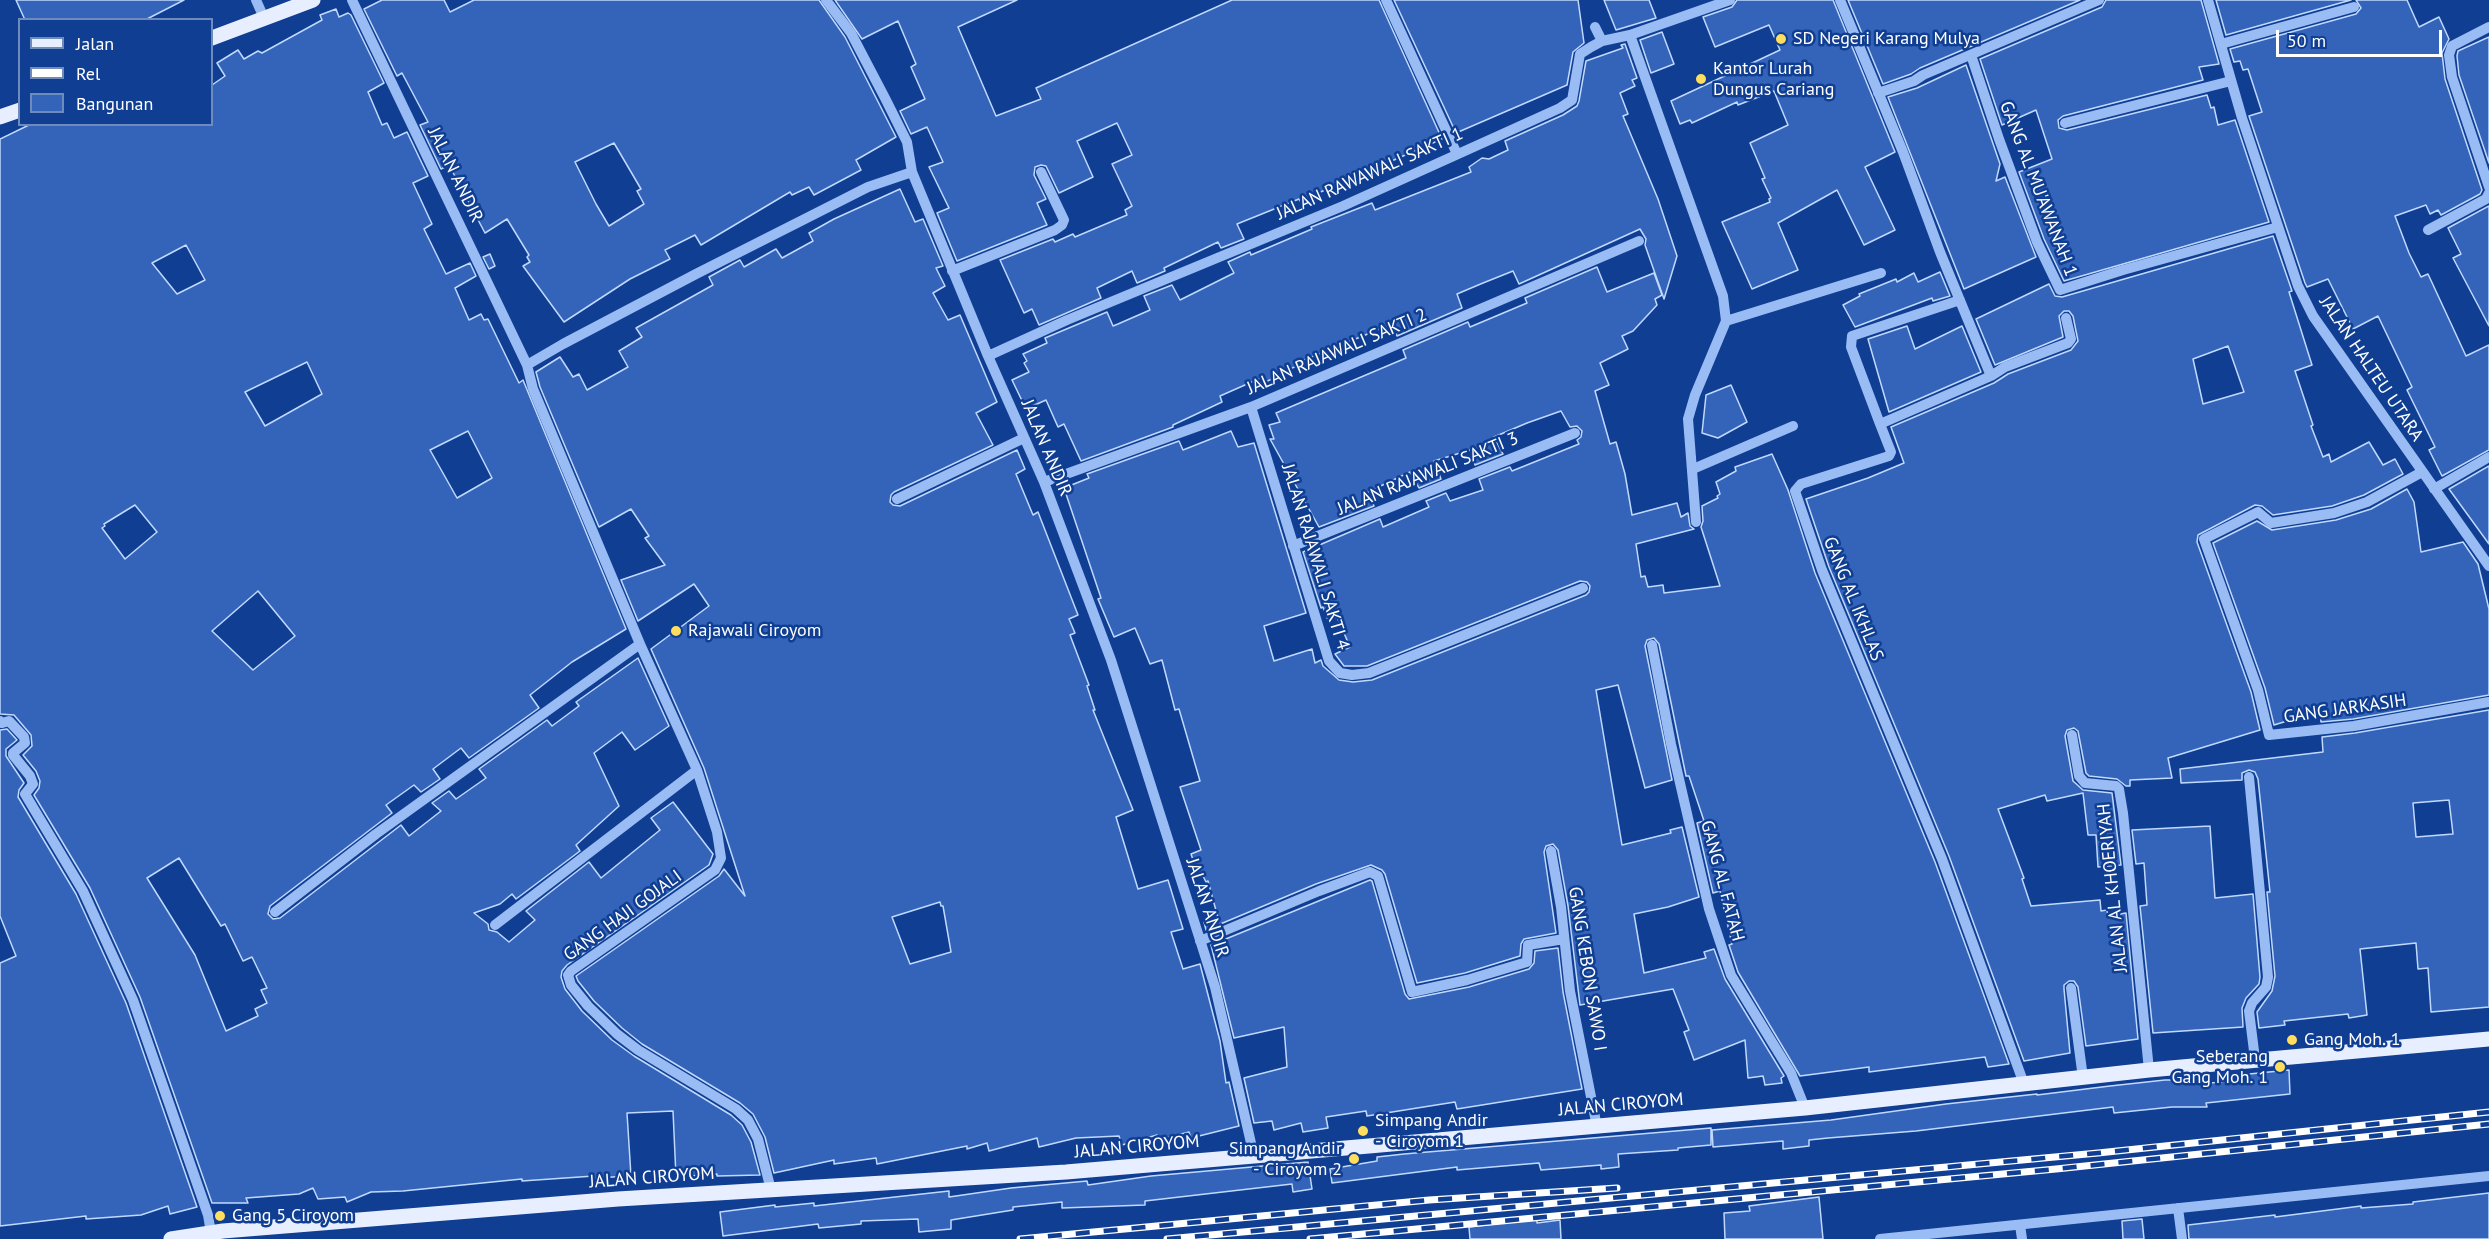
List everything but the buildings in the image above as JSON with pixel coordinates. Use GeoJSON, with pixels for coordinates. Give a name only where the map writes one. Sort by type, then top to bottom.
{"type":"FeatureCollection","features":[{"type":"Feature","properties":{"kind":"main road"},"geometry":{"type":"LineString","coordinates":[[213,38],[313,0]]}},
{"type":"Feature","properties":{"kind":"main road"},"geometry":{"type":"LineString","coordinates":[[0,117],[18,111]]}},
{"type":"Feature","properties":{"kind":"main road","name":"JALAN CIROYOM"},"geometry":{"type":"LineString","coordinates":[[176,1239],[211,1233],[618,1199],[1066,1172],[1254,1156],[1805,1108],[2255,1059],[2489,1039]]}},
{"type":"Feature","properties":{"kind":"street"},"geometry":{"type":"LineString","coordinates":[[256,0],[264,18]]}},
{"type":"Feature","properties":{"kind":"street","name":"JALAN ANDIR"},"geometry":{"type":"LineString","coordinates":[[352,0],[527,365],[533,389],[640,644],[697,770]]}},
{"type":"Feature","properties":{"kind":"street","name":"JALAN ANDIR"},"geometry":{"type":"LineString","coordinates":[[826,0],[851,33],[907,142],[912,172],[988,356],[1044,482],[1111,660],[1215,987],[1254,1156]]}},
{"type":"Feature","properties":{"kind":"street"},"geometry":{"type":"LineString","coordinates":[[1386,0],[1457,154]]}},
{"type":"Feature","properties":{"kind":"street","name":"JALAN RAWAWALI SAKTI 1"},"geometry":{"type":"LineString","coordinates":[[988,356],[1067,320],[1343,206],[1568,103],[1572,100],[1580,54],[1602,41],[1630,35],[1730,0]]}},
{"type":"Feature","properties":{"kind":"street"},"geometry":{"type":"LineString","coordinates":[[1840,0],[1903,152],[1940,252],[1991,376]]}},
{"type":"Feature","properties":{"kind":"street"},"geometry":{"type":"LineString","coordinates":[[1878,93],[1914,81],[2099,0]]}},
{"type":"Feature","properties":{"kind":"street","name":"JALAN HALTEU UTARA"},"geometry":{"type":"LineString","coordinates":[[2208,0],[2231,81],[2298,286],[2313,316],[2489,566]]}},
{"type":"Feature","properties":{"kind":"street"},"geometry":{"type":"LineString","coordinates":[[2221,44],[2354,7]]}},
{"type":"Feature","properties":{"kind":"street"},"geometry":{"type":"LineString","coordinates":[[1595,27],[1602,41]]}},
{"type":"Feature","properties":{"kind":"street"},"geometry":{"type":"LineString","coordinates":[[2489,27],[2452,46],[2449,55],[2452,77],[2489,187]]}},
{"type":"Feature","properties":{"kind":"street"},"geometry":{"type":"LineString","coordinates":[[1630,35],[1723,296],[1726,321],[1695,395],[1688,419],[1696,522]]}},
{"type":"Feature","properties":{"kind":"street","name":"GANG AL MU'AWANAH 1"},"geometry":{"type":"LineString","coordinates":[[1971,55],[2034,232],[2060,290],[2278,227]]}},
{"type":"Feature","properties":{"kind":"street"},"geometry":{"type":"LineString","coordinates":[[2065,123],[2231,81]]}},
{"type":"Feature","properties":{"kind":"street"},"geometry":{"type":"LineString","coordinates":[[527,365],[696,274],[868,187],[912,172]]}},
{"type":"Feature","properties":{"kind":"street"},"geometry":{"type":"LineString","coordinates":[[952,271],[1055,230],[1062,225],[1064,220],[1041,172]]}},
{"type":"Feature","properties":{"kind":"street"},"geometry":{"type":"LineString","coordinates":[[2428,230],[2486,199],[2489,193]]}},
{"type":"Feature","properties":{"kind":"street","name":"JALAN RAJAWALI SAKTI 2"},"geometry":{"type":"LineString","coordinates":[[1044,482],[1251,407],[1639,241]]}},
{"type":"Feature","properties":{"kind":"street"},"geometry":{"type":"LineString","coordinates":[[1726,321],[1881,273]]}},
{"type":"Feature","properties":{"kind":"street"},"geometry":{"type":"LineString","coordinates":[[1960,300],[1852,336],[1851,347],[1880,424],[1991,376],[2005,367],[2068,343],[2071,339],[2066,318]]}},
{"type":"Feature","properties":{"kind":"street","name":"JALAN RAJAWALI SAKTI 4"},"geometry":{"type":"LineString","coordinates":[[1251,407],[1329,661],[1340,673],[1352,675],[1369,673],[1583,588]]}},
{"type":"Feature","properties":{"kind":"street","name":"GANG AL IKHLAS"},"geometry":{"type":"LineString","coordinates":[[1880,424],[1891,452],[1889,456],[1801,484],[1795,491],[1796,497],[1822,570],[1942,859],[2024,1084]]}},
{"type":"Feature","properties":{"kind":"street"},"geometry":{"type":"LineString","coordinates":[[1693,469],[1793,426]]}},
{"type":"Feature","properties":{"kind":"street","name":"JALAN RAJAWALI SAKTI 3"},"geometry":{"type":"LineString","coordinates":[[1293,546],[1575,433]]}},
{"type":"Feature","properties":{"kind":"street"},"geometry":{"type":"LineString","coordinates":[[897,499],[1024,438]]}},
{"type":"Feature","properties":{"kind":"street"},"geometry":{"type":"LineString","coordinates":[[2434,489],[2489,457]]}},
{"type":"Feature","properties":{"kind":"street","name":"GANG JARKASIH"},"geometry":{"type":"LineString","coordinates":[[2422,472],[2367,502],[2334,513],[2271,523],[2258,512],[2204,539],[2258,690],[2269,735],[2354,726],[2489,702]]}},
{"type":"Feature","properties":{"kind":"street"},"geometry":{"type":"LineString","coordinates":[[275,912],[376,834],[640,644]]}},
{"type":"Feature","properties":{"kind":"street","name":"GANG AL FATAH"},"geometry":{"type":"LineString","coordinates":[[1652,645],[1671,744],[1709,909],[1731,975],[1791,1073],[1805,1108]]}},
{"type":"Feature","properties":{"kind":"street"},"geometry":{"type":"LineString","coordinates":[[0,721],[2,723],[9,721],[24,737],[25,743],[13,755],[30,776],[33,784],[25,794],[83,891],[133,1000],[208,1215],[211,1233]]}},
{"type":"Feature","properties":{"kind":"street","name":"JALAN AL KHOERIYAH"},"geometry":{"type":"LineString","coordinates":[[2072,735],[2079,776],[2085,783],[2116,786],[2119,789],[2149,1070]]}},
{"type":"Feature","properties":{"kind":"street"},"geometry":{"type":"LineString","coordinates":[[495,925],[697,770]]}},
{"type":"Feature","properties":{"kind":"street","name":"GANG HAJI GOJALI"},"geometry":{"type":"LineString","coordinates":[[697,770],[718,840],[721,858],[715,870],[571,971],[568,978],[588,1006],[617,1035],[736,1109],[748,1120],[758,1138],[771,1190]]}},
{"type":"Feature","properties":{"kind":"street"},"geometry":{"type":"LineString","coordinates":[[2249,777],[2268,977],[2266,987],[2252,1003],[2249,1011],[2255,1059]]}},
{"type":"Feature","properties":{"kind":"street","name":"GANG KEBON SAWO I"},"geometry":{"type":"LineString","coordinates":[[1551,851],[1570,991],[1597,1126]]}},
{"type":"Feature","properties":{"kind":"street"},"geometry":{"type":"LineString","coordinates":[[1200,941],[1319,891],[1371,872],[1378,876],[1412,992],[1467,980],[1527,962],[1528,945],[1564,939]]}},
{"type":"Feature","properties":{"kind":"street"},"geometry":{"type":"LineString","coordinates":[[2071,988],[2083,1078]]}},
{"type":"Feature","properties":{"kind":"street"},"geometry":{"type":"LineString","coordinates":[[1880,1239],[2489,1176]]}},
{"type":"Feature","properties":{"kind":"street"},"geometry":{"type":"LineString","coordinates":[[2178,1208],[2182,1239]]}},
{"type":"Feature","properties":{"kind":"street"},"geometry":{"type":"LineString","coordinates":[[2020,1225],[2022,1239]]}},
{"type":"Feature","properties":{"kind":"railway"},"geometry":{"type":"LineString","coordinates":[[1167,1239],[2098,1153],[2489,1112]]}},
{"type":"Feature","properties":{"kind":"railway"},"geometry":{"type":"LineString","coordinates":[[1310,1239],[2056,1169],[2489,1124]]}},
{"type":"Feature","properties":{"kind":"railway"},"geometry":{"type":"LineString","coordinates":[[1020,1239],[1429,1200],[1617,1188]]}},
{"type":"Feature","properties":{"kind":"place","name":"SD Negeri Karang Mulya"},"geometry":{"type":"Point","coordinates":[1781,39]}},
{"type":"Feature","properties":{"kind":"place","name":"Kantor Lurah Dungus Cariang"},"geometry":{"type":"Point","coordinates":[1701,79]}},
{"type":"Feature","properties":{"kind":"place","name":"Rajawali Ciroyom"},"geometry":{"type":"Point","coordinates":[676,631]}},
{"type":"Feature","properties":{"kind":"place","name":"Gang Moh. 1"},"geometry":{"type":"Point","coordinates":[2292,1040]}},
{"type":"Feature","properties":{"kind":"place","name":"Seberang Gang Moh. 1"},"geometry":{"type":"Point","coordinates":[2280,1067]}},
{"type":"Feature","properties":{"kind":"place","name":"Simpang Andir - Ciroyom 1"},"geometry":{"type":"Point","coordinates":[1363,1131]}},
{"type":"Feature","properties":{"kind":"place","name":"Simpang Andir - Ciroyom 2"},"geometry":{"type":"Point","coordinates":[1354,1159]}},
{"type":"Feature","properties":{"kind":"place","name":"Gang 5 Ciroyom"},"geometry":{"type":"Point","coordinates":[220,1216]}}]}
